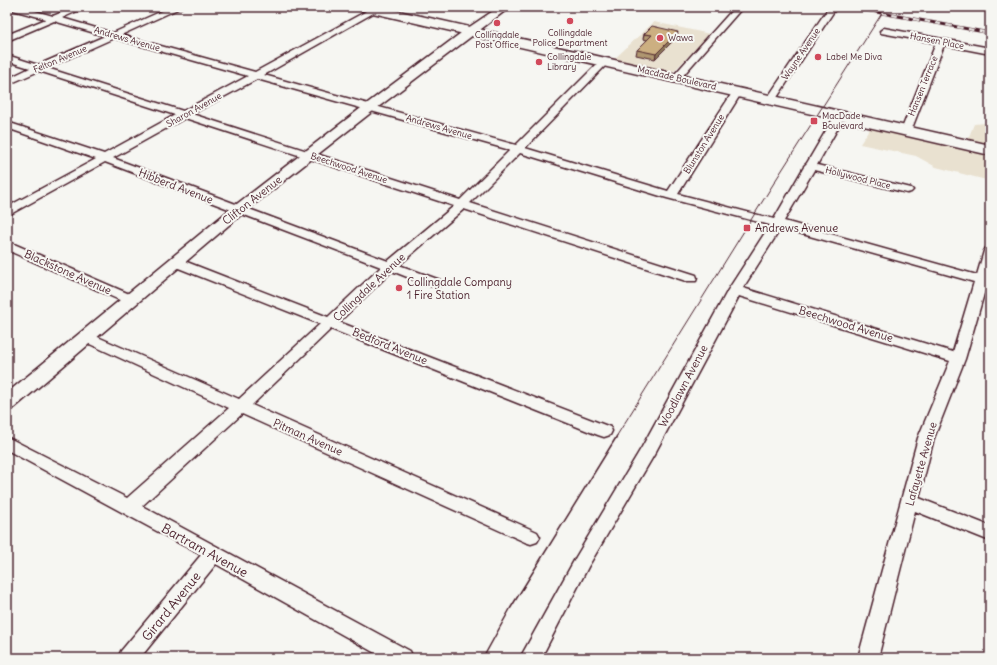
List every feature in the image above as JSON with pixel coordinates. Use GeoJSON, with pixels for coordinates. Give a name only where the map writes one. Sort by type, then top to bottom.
{"type":"FeatureCollection","features":[{"type":"Feature","properties":{"kind":"main road","name":"Macdade Boulevard"},"geometry":{"type":"LineString","coordinates":[[373,8],[469,32],[990,150]]}},
{"type":"Feature","properties":{"kind":"street","name":"Andrews Avenue"},"geometry":{"type":"LineString","coordinates":[[12,7],[518,149],[671,196],[981,280]]}},
{"type":"Feature","properties":{"kind":"street"},"geometry":{"type":"LineString","coordinates":[[7,38],[82,7]]}},
{"type":"Feature","properties":{"kind":"street","name":"Felton Avenue"},"geometry":{"type":"LineString","coordinates":[[7,82],[178,7]]}},
{"type":"Feature","properties":{"kind":"street","name":"Clifton Avenue"},"geometry":{"type":"LineString","coordinates":[[7,403],[238,210],[369,108],[469,32],[505,7]]}},
{"type":"Feature","properties":{"kind":"street"},"geometry":{"type":"LineString","coordinates":[[676,78],[739,7]]}},
{"type":"Feature","properties":{"kind":"street","name":"Sharon Avenue"},"geometry":{"type":"LineString","coordinates":[[7,212],[255,76],[373,8]]}},
{"type":"Feature","properties":{"kind":"street","name":"Wayne Avenue"},"geometry":{"type":"LineString","coordinates":[[771,100],[832,8]]}},
{"type":"Feature","properties":{"kind":"street","name":"Hansen Place"},"geometry":{"type":"LineString","coordinates":[[884,31],[990,51]]}},
{"type":"Feature","properties":{"kind":"street","name":"Hansen Terrace"},"geometry":{"type":"LineString","coordinates":[[906,131],[941,42]]}},
{"type":"Feature","properties":{"kind":"street","name":"Beechwood Avenue"},"geometry":{"type":"LineString","coordinates":[[7,58],[691,278]]}},
{"type":"Feature","properties":{"kind":"street","name":"Collingdale Avenue"},"geometry":{"type":"LineString","coordinates":[[129,507],[331,323],[390,266],[463,204],[604,62]]}},
{"type":"Feature","properties":{"kind":"street","name":"Blunston Avenue"},"geometry":{"type":"LineString","coordinates":[[671,196],[737,92]]}},
{"type":"Feature","properties":{"kind":"street","name":"Woodlawn Avenue"},"geometry":{"type":"LineString","coordinates":[[530,658],[582,562],[648,451],[735,290],[777,224],[809,166],[839,117]]}},
{"type":"Feature","properties":{"kind":"street","name":"Hibberd Avenue"},"geometry":{"type":"LineString","coordinates":[[7,125],[104,158],[238,210],[435,283]]}},
{"type":"Feature","properties":{"kind":"street","name":"Hollywood Place"},"geometry":{"type":"LineString","coordinates":[[809,166],[907,190]]}},
{"type":"Feature","properties":{"kind":"street","name":"Blackstone Avenue"},"geometry":{"type":"LineString","coordinates":[[7,244],[130,299]]}},
{"type":"Feature","properties":{"kind":"street","name":"Lafayette Avenue"},"geometry":{"type":"LineString","coordinates":[[868,658],[926,438],[958,359],[990,251]]}},
{"type":"Feature","properties":{"kind":"street","name":"Bedford Avenue"},"geometry":{"type":"LineString","coordinates":[[175,262],[604,430]]}},
{"type":"Feature","properties":{"kind":"street","name":"Beechwood Avenue"},"geometry":{"type":"LineString","coordinates":[[735,290],[958,359]]}},
{"type":"Feature","properties":{"kind":"street","name":"Pitman Avenue"},"geometry":{"type":"LineString","coordinates":[[86,337],[531,538]]}},
{"type":"Feature","properties":{"kind":"street","name":"Bartram Avenue"},"geometry":{"type":"LineString","coordinates":[[7,442],[129,507],[403,658]]}},
{"type":"Feature","properties":{"kind":"street"},"geometry":{"type":"LineString","coordinates":[[910,502],[990,534]]}},
{"type":"Feature","properties":{"kind":"street","name":"Girard Avenue"},"geometry":{"type":"LineString","coordinates":[[128,658],[213,554]]}},
{"type":"Feature","properties":{"kind":"shaded area"},"geometry":{"type":"Polygon","coordinates":[[[654,22],[710,34],[671,74],[612,61],[654,22]]]}},
{"type":"Feature","properties":{"kind":"shaded area"},"geometry":{"type":"Polygon","coordinates":[[[974,124],[990,124],[990,181],[936,167],[916,156],[860,144],[871,127],[964,149],[974,124]]]}},
{"type":"Feature","properties":{"kind":"building"},"geometry":{"type":"Polygon","coordinates":[[[652,26],[678,32],[656,54],[637,50],[652,35],[644,34],[652,26]]]}},
{"type":"Feature","properties":{"kind":"tram line"},"geometry":{"type":"LineString","coordinates":[[616,437],[777,178],[886,7]]}},
{"type":"Feature","properties":{"kind":"tram line"},"geometry":{"type":"LineString","coordinates":[[483,658],[510,609],[617,436]]}},
{"type":"Feature","properties":{"kind":"railway"},"geometry":{"type":"LineString","coordinates":[[849,7],[990,33]]}},
{"type":"Feature","properties":{"kind":"place","name":"Collingdale Police Department"},"geometry":{"type":"Point","coordinates":[570,21]}},
{"type":"Feature","properties":{"kind":"place","name":"Collingdale Post Office"},"geometry":{"type":"Point","coordinates":[497,23]}},
{"type":"Feature","properties":{"kind":"place","name":"Wawa"},"geometry":{"type":"Point","coordinates":[660,38]}},
{"type":"Feature","properties":{"kind":"place","name":"Label Me Diva"},"geometry":{"type":"Point","coordinates":[818,57]}},
{"type":"Feature","properties":{"kind":"place","name":"Collingdale Library"},"geometry":{"type":"Point","coordinates":[539,62]}},
{"type":"Feature","properties":{"kind":"place","name":"MacDade Boulevard"},"geometry":{"type":"Point","coordinates":[814,121]}},
{"type":"Feature","properties":{"kind":"place","name":"Andrews Avenue"},"geometry":{"type":"Point","coordinates":[747,228]}},
{"type":"Feature","properties":{"kind":"place","name":"Collingdale Company 1 Fire Station"},"geometry":{"type":"Point","coordinates":[399,288]}}]}
